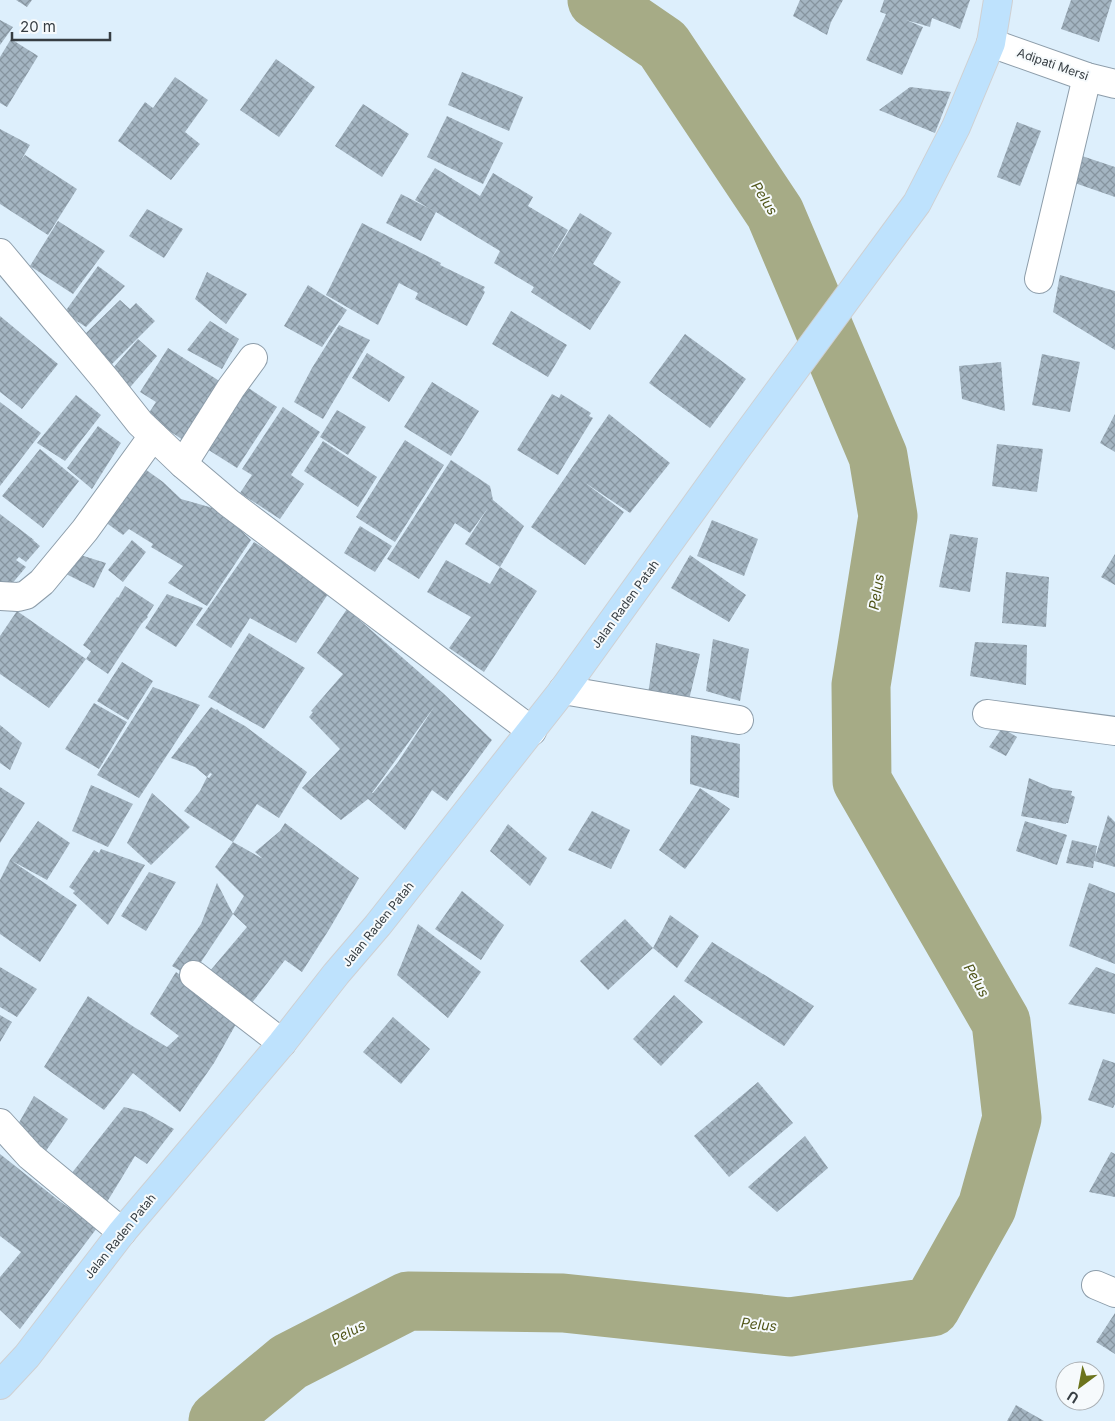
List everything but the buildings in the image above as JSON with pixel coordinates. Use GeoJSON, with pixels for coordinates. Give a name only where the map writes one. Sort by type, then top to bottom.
{"type":"FeatureCollection","features":[{"type":"Feature","properties":{"kind":"main road","name":"Jalan Raden Patah"},"geometry":{"type":"LineString","coordinates":[[0,1385],[27,1356],[122,1232],[282,1043],[532,731],[916,203],[956,127],[991,43],[998,0]]}},
{"type":"Feature","properties":{"kind":"street","name":"Adipati Mersi"},"geometry":{"type":"LineString","coordinates":[[991,43],[1087,77],[1115,84]]}},
{"type":"Feature","properties":{"kind":"street"},"geometry":{"type":"LineString","coordinates":[[1039,279],[1087,77]]}},
{"type":"Feature","properties":{"kind":"street"},"geometry":{"type":"LineString","coordinates":[[0,253],[140,423],[183,464],[229,502],[532,731]]}},
{"type":"Feature","properties":{"kind":"street"},"geometry":{"type":"LineString","coordinates":[[183,464],[231,388],[253,358]]}},
{"type":"Feature","properties":{"kind":"street"},"geometry":{"type":"LineString","coordinates":[[0,596],[18,597],[26,595],[42,582],[85,530],[153,436]]}},
{"type":"Feature","properties":{"kind":"street"},"geometry":{"type":"LineString","coordinates":[[563,690],[739,720]]}},
{"type":"Feature","properties":{"kind":"street"},"geometry":{"type":"LineString","coordinates":[[987,714],[1115,731]]}},
{"type":"Feature","properties":{"kind":"street"},"geometry":{"type":"LineString","coordinates":[[194,975],[282,1043]]}},
{"type":"Feature","properties":{"kind":"street"},"geometry":{"type":"LineString","coordinates":[[0,1123],[30,1156],[122,1232]]}},
{"type":"Feature","properties":{"kind":"waterway","name":"Pelus"},"geometry":{"type":"LineString","coordinates":[[218,1421],[289,1362],[408,1301],[563,1303],[790,1327],[931,1307],[987,1207],[1012,1118],[1001,1022],[862,781],[861,685],[888,516],[878,456],[775,213],[663,45],[597,0]]}}]}
